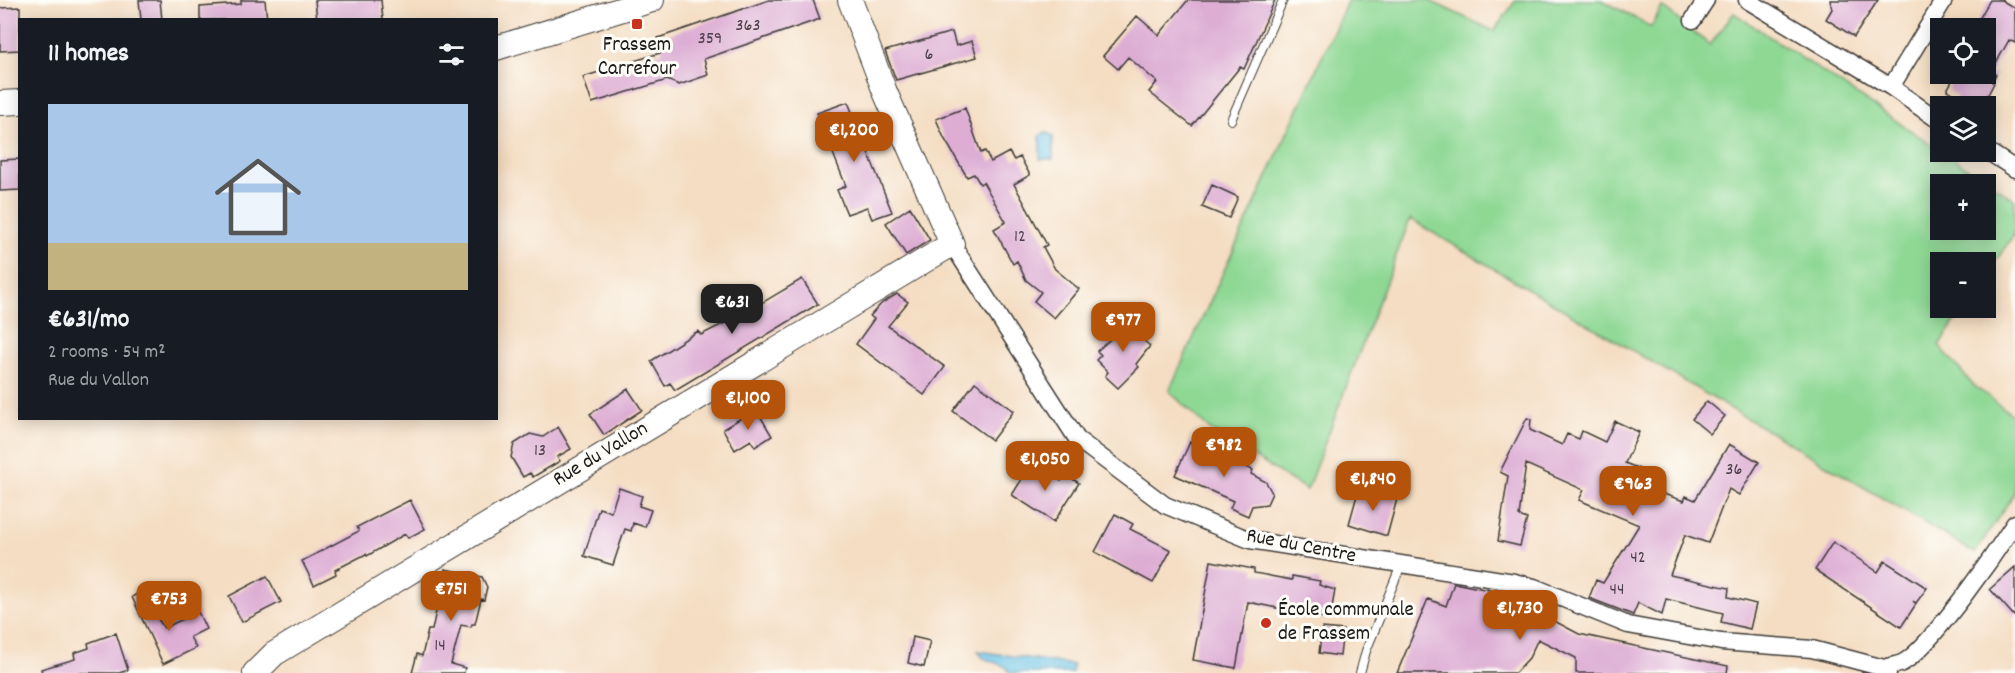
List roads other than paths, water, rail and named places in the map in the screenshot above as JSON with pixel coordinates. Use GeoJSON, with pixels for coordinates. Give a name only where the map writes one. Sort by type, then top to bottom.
{"type":"FeatureCollection","features":[{"type":"Feature","properties":{"kind":"street"},"geometry":{"type":"LineString","coordinates":[[498,47],[652,0]]}},
{"type":"Feature","properties":{"kind":"street","name":"Rue du Centre"},"geometry":{"type":"LineString","coordinates":[[850,0],[885,92],[952,244],[1077,439],[1165,505],[1250,540],[1534,587],[1628,625],[1721,642],[1812,649],[1886,670]]}},
{"type":"Feature","properties":{"kind":"street"},"geometry":{"type":"LineString","coordinates":[[1693,20],[1706,0]]}},
{"type":"Feature","properties":{"kind":"street"},"geometry":{"type":"LineString","coordinates":[[1747,0],[1891,87],[1930,114]]}},
{"type":"Feature","properties":{"kind":"street"},"geometry":{"type":"LineString","coordinates":[[1891,87],[1944,0]]}},
{"type":"Feature","properties":{"kind":"street"},"geometry":{"type":"LineString","coordinates":[[0,104],[18,102]]}},
{"type":"Feature","properties":{"kind":"street"},"geometry":{"type":"LineString","coordinates":[[1996,157],[2015,169]]}},
{"type":"Feature","properties":{"kind":"street","name":"Rue du Vallon"},"geometry":{"type":"LineString","coordinates":[[255,673],[274,654],[952,244]]}},
{"type":"Feature","properties":{"kind":"street"},"geometry":{"type":"LineString","coordinates":[[1886,670],[1903,662],[1922,646],[1995,554],[2015,523]]}},
{"type":"Feature","properties":{"kind":"lane"},"geometry":{"type":"LineString","coordinates":[[1231,120],[1283,0]]}},
{"type":"Feature","properties":{"kind":"lane"},"geometry":{"type":"LineString","coordinates":[[1360,673],[1366,651],[1401,565]]}},
{"type":"Feature","properties":{"kind":"water"},"geometry":{"type":"Polygon","coordinates":[[[1045,132],[1053,136],[1053,159],[1040,159],[1040,136],[1045,132]]]}},
{"type":"Feature","properties":{"kind":"water"},"geometry":{"type":"Polygon","coordinates":[[[978,651],[1073,665],[1072,673],[1010,673],[1006,667],[983,658],[978,651]]]}},
{"type":"Feature","properties":{"kind":"place","name":"Frassem Carrefour"},"geometry":{"type":"Point","coordinates":[637,24]}},
{"type":"Feature","properties":{"kind":"place","name":"École communale de Frassem"},"geometry":{"type":"Point","coordinates":[1266,623]}}]}
